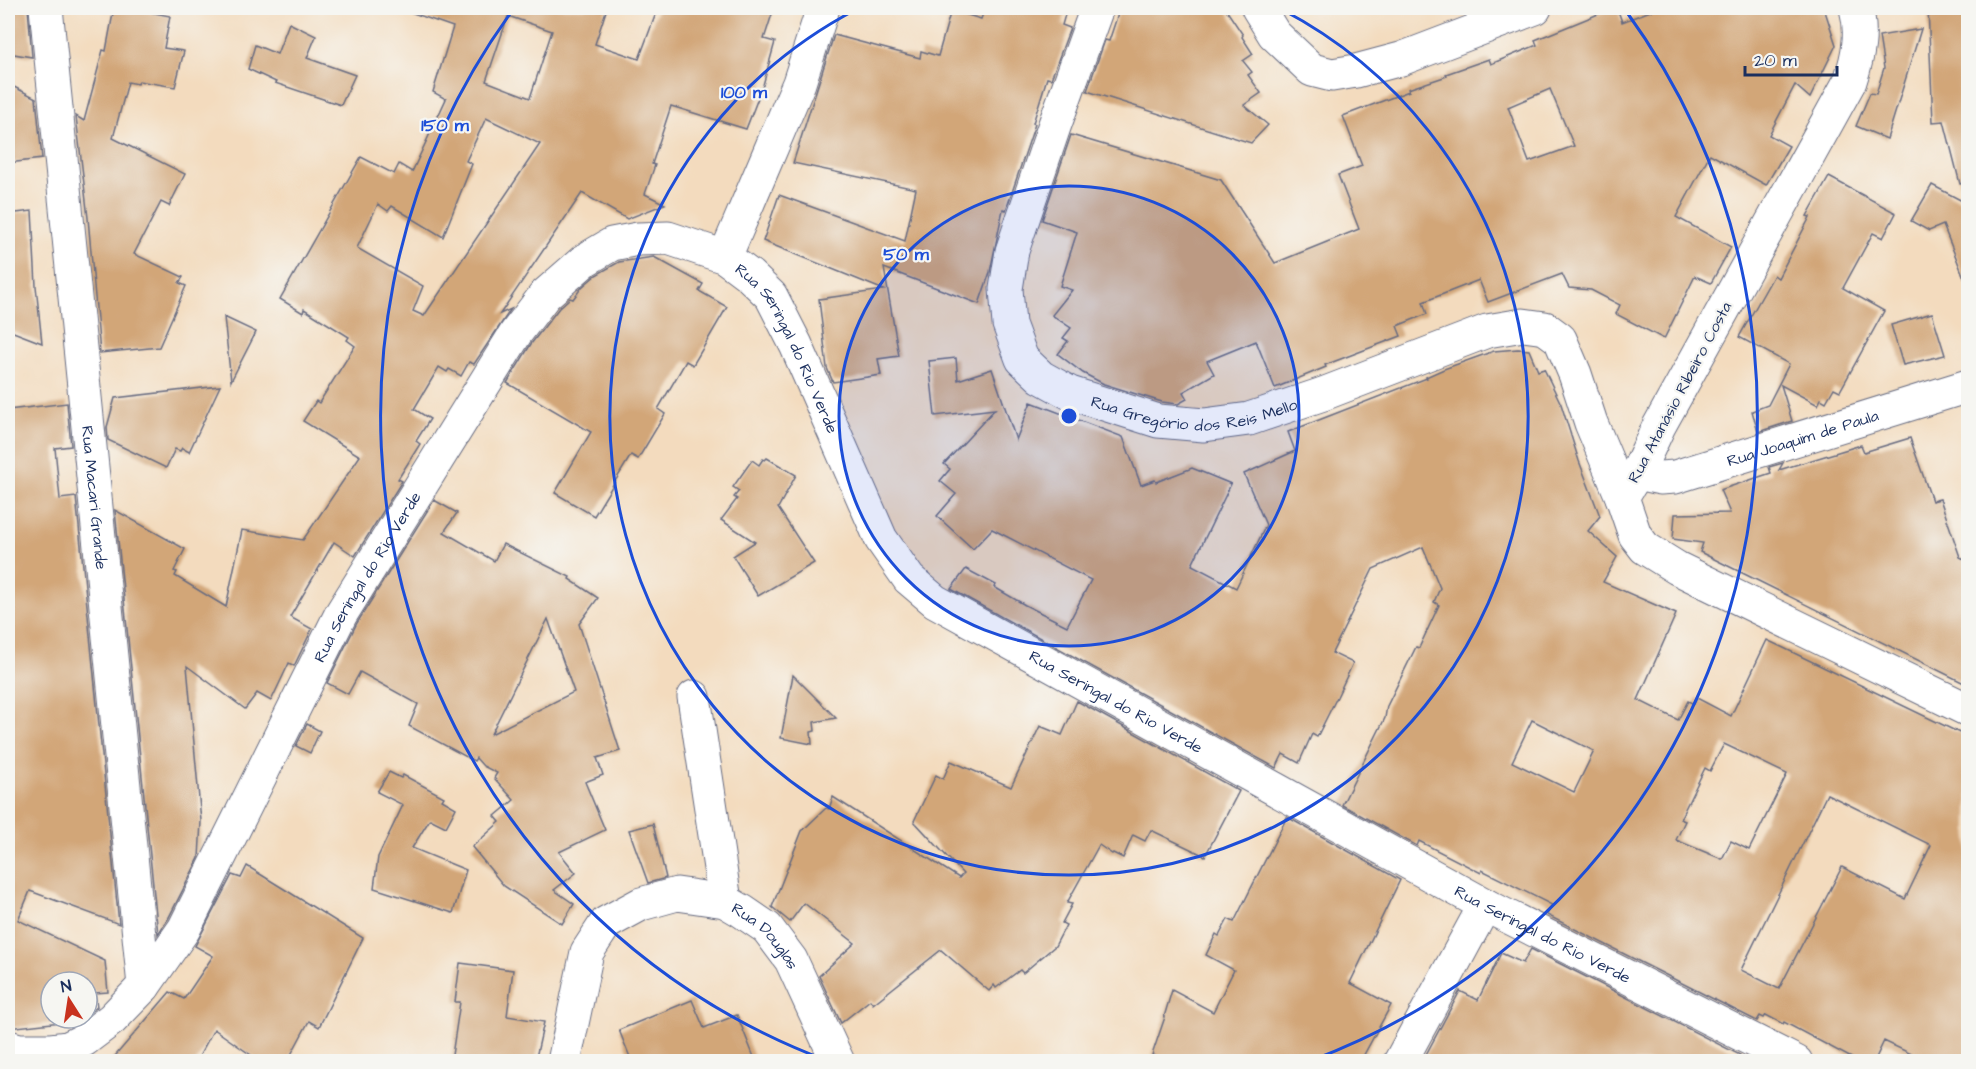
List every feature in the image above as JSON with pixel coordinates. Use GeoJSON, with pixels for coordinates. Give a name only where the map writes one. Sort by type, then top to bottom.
{"type":"FeatureCollection","features":[{"type":"Feature","properties":{"kind":"street","name":"Rua Macari Grande"},"geometry":{"type":"LineString","coordinates":[[46,8],[144,986]]}},
{"type":"Feature","properties":{"kind":"street"},"geometry":{"type":"LineString","coordinates":[[725,257],[799,83],[824,8]]}},
{"type":"Feature","properties":{"kind":"street","name":"Rua Gregório dos Reis Mello"},"geometry":{"type":"LineString","coordinates":[[1097,8],[1012,251],[1006,289],[1009,324],[1022,359],[1041,377],[1071,393],[1158,421],[1204,425],[1249,419],[1323,394],[1487,331],[1523,325],[1545,328],[1560,339],[1575,374],[1591,423],[1630,485]]}},
{"type":"Feature","properties":{"kind":"street"},"geometry":{"type":"LineString","coordinates":[[1258,8],[1274,34],[1312,70],[1332,75],[1401,59],[1535,8]]}},
{"type":"Feature","properties":{"kind":"street","name":"Rua Atanásio Ribeiro Costa"},"geometry":{"type":"LineString","coordinates":[[1856,8],[1860,40],[1856,64],[1850,81],[1659,426],[1630,485],[1635,535],[1645,548],[1677,568],[1968,710]]}},
{"type":"Feature","properties":{"kind":"street","name":"Rua Seringal do Rio Verde"},"geometry":{"type":"LineString","coordinates":[[8,1047],[19,1050],[68,1048],[84,1040],[112,1018],[144,986],[184,929],[341,614],[516,333],[545,296],[585,260],[612,244],[638,239],[668,238],[725,257],[750,275],[771,296],[796,345],[881,539],[909,579],[935,601],[1485,905],[1796,1062]]}},
{"type":"Feature","properties":{"kind":"street","name":"Rua Joaquim de Paula"},"geometry":{"type":"LineString","coordinates":[[1630,485],[1675,477],[1968,386]]}},
{"type":"Feature","properties":{"kind":"street"},"geometry":{"type":"LineString","coordinates":[[694,697],[725,901]]}},
{"type":"Feature","properties":{"kind":"street","name":"Rua Douglas"},"geometry":{"type":"LineString","coordinates":[[564,1062],[587,952],[606,923],[641,903],[677,894],[725,901],[767,928],[791,960],[838,1062]]}},
{"type":"Feature","properties":{"kind":"street"},"geometry":{"type":"LineString","coordinates":[[1400,1062],[1485,905]]}},
{"type":"Feature","properties":{"kind":"building"},"geometry":{"type":"Polygon","coordinates":[[[8,8],[28,8],[32,57],[8,53],[8,8]]]}},
{"type":"Feature","properties":{"kind":"building"},"geometry":{"type":"Polygon","coordinates":[[[114,8],[145,8],[144,11],[170,16],[164,48],[184,51],[175,87],[139,81],[138,84],[128,82],[113,138],[185,174],[169,206],[161,202],[134,254],[183,277],[179,283],[186,286],[159,347],[100,353],[76,116],[84,121],[103,50],[106,51],[114,8]]]}},
{"type":"Feature","properties":{"kind":"building"},"geometry":{"type":"Polygon","coordinates":[[[410,8],[607,8],[595,44],[639,59],[658,8],[774,8],[764,39],[775,42],[763,85],[746,129],[671,106],[645,194],[665,204],[627,219],[582,193],[500,314],[511,309],[474,364],[469,362],[461,376],[449,369],[447,372],[439,367],[414,409],[430,419],[416,441],[420,444],[398,479],[402,481],[355,556],[334,542],[290,617],[312,629],[294,666],[289,663],[271,701],[257,693],[245,709],[187,666],[201,821],[199,858],[158,934],[115,510],[185,549],[174,571],[177,572],[175,576],[226,607],[242,530],[303,540],[360,456],[303,421],[316,401],[319,403],[355,346],[347,340],[349,337],[304,309],[303,313],[280,299],[361,157],[394,174],[399,164],[412,172],[446,99],[433,92],[453,27],[410,12],[410,8]],[[508,16],[486,81],[530,98],[552,31],[508,16]],[[486,118],[466,161],[472,164],[443,237],[392,206],[388,211],[378,204],[357,248],[423,286],[413,311],[424,316],[540,144],[486,118]]]}},
{"type":"Feature","properties":{"kind":"building"},"geometry":{"type":"Polygon","coordinates":[[[985,8],[1067,8],[1062,25],[1070,28],[1051,79],[1047,78],[1033,123],[1035,124],[1006,210],[1003,209],[990,272],[979,304],[884,268],[899,356],[878,359],[881,375],[833,382],[827,368],[819,299],[884,290],[763,241],[779,195],[905,241],[916,189],[793,163],[834,35],[920,58],[921,51],[938,56],[951,10],[981,19],[985,8]]]}},
{"type":"Feature","properties":{"kind":"building"},"geometry":{"type":"Polygon","coordinates":[[[1120,8],[1225,8],[1253,54],[1243,61],[1252,72],[1248,75],[1261,93],[1244,105],[1268,125],[1251,143],[1087,91],[1105,40],[1109,41],[1120,8]]]}},
{"type":"Feature","properties":{"kind":"building"},"geometry":{"type":"Polygon","coordinates":[[[1613,8],[1617,8],[1622,22],[1658,8],[1824,8],[1836,45],[1810,98],[1795,85],[1769,135],[1789,146],[1766,185],[1710,154],[1676,217],[1731,247],[1711,283],[1695,276],[1664,339],[1616,314],[1620,305],[1591,290],[1569,288],[1562,274],[1488,302],[1479,280],[1423,302],[1427,314],[1397,326],[1401,336],[1325,365],[1326,367],[1275,388],[1256,341],[1207,361],[1214,374],[1183,392],[1187,399],[1178,404],[1162,402],[1104,384],[1083,373],[1058,354],[1068,341],[1063,338],[1071,328],[1052,315],[1072,290],[1060,286],[1077,232],[1042,220],[1071,135],[1221,180],[1275,263],[1359,229],[1338,175],[1362,166],[1343,116],[1409,91],[1408,89],[1447,76],[1446,74],[1489,59],[1491,64],[1537,45],[1535,40],[1613,8]],[[1550,89],[1508,107],[1529,162],[1574,146],[1550,89]]]}},
{"type":"Feature","properties":{"kind":"building"},"geometry":{"type":"Polygon","coordinates":[[[1928,8],[1968,8],[1968,183],[1960,184],[1944,121],[1933,122],[1928,8]]]}},
{"type":"Feature","properties":{"kind":"building"},"geometry":{"type":"Polygon","coordinates":[[[289,23],[316,36],[307,58],[355,75],[341,105],[275,83],[248,69],[255,45],[277,54],[289,23]]]}},
{"type":"Feature","properties":{"kind":"building"},"geometry":{"type":"Polygon","coordinates":[[[1921,29],[1887,139],[1856,126],[1870,93],[1876,94],[1884,68],[1879,36],[1921,29]]]}},
{"type":"Feature","properties":{"kind":"building"},"geometry":{"type":"Polygon","coordinates":[[[8,84],[36,98],[42,159],[8,163],[8,84]]]}},
{"type":"Feature","properties":{"kind":"building"},"geometry":{"type":"Polygon","coordinates":[[[1829,177],[1896,213],[1883,238],[1873,233],[1843,288],[1884,311],[1840,391],[1834,388],[1826,402],[1821,399],[1818,405],[1781,385],[1792,421],[1758,432],[1752,411],[1768,405],[1789,364],[1739,337],[1774,275],[1778,278],[1810,217],[1807,216],[1829,177]]]}},
{"type":"Feature","properties":{"kind":"building"},"geometry":{"type":"Polygon","coordinates":[[[1932,185],[1968,204],[1968,285],[1943,225],[1929,231],[1911,221],[1932,185]]]}},
{"type":"Feature","properties":{"kind":"building"},"geometry":{"type":"Polygon","coordinates":[[[32,211],[42,343],[8,330],[8,214],[32,211]]]}},
{"type":"Feature","properties":{"kind":"building"},"geometry":{"type":"Polygon","coordinates":[[[654,257],[703,284],[699,291],[727,307],[693,365],[686,361],[658,409],[665,414],[638,459],[631,455],[594,516],[555,493],[591,432],[507,383],[531,344],[559,308],[570,298],[573,299],[582,287],[596,275],[619,262],[654,257]]]}},
{"type":"Feature","properties":{"kind":"building"},"geometry":{"type":"Polygon","coordinates":[[[1932,313],[1945,355],[1903,365],[1891,325],[1932,313]]]}},
{"type":"Feature","properties":{"kind":"building"},"geometry":{"type":"Polygon","coordinates":[[[224,317],[256,332],[231,381],[224,317]]]}},
{"type":"Feature","properties":{"kind":"building"},"geometry":{"type":"Polygon","coordinates":[[[1529,350],[1538,371],[1544,369],[1561,404],[1600,516],[1588,531],[1617,557],[1603,582],[1676,614],[1638,700],[1678,720],[1688,701],[1694,704],[1697,698],[1731,716],[1767,640],[1968,737],[1968,1062],[1928,1062],[1884,1041],[1874,1062],[1859,1062],[1784,1022],[1783,1024],[1766,1015],[1764,1018],[1760,1016],[1757,1021],[1547,915],[1552,905],[1482,870],[1481,873],[1419,841],[1417,846],[1342,805],[1385,718],[1387,706],[1416,647],[1419,648],[1439,605],[1434,602],[1440,588],[1423,547],[1373,569],[1332,653],[1353,663],[1337,697],[1317,737],[1312,734],[1299,763],[1283,754],[1276,768],[951,589],[966,569],[996,585],[994,587],[1025,605],[1067,626],[1091,580],[992,529],[973,549],[937,516],[956,494],[940,481],[950,469],[944,464],[995,409],[935,416],[929,361],[956,358],[958,380],[992,369],[1016,440],[1031,402],[1123,437],[1141,485],[1155,480],[1156,482],[1192,468],[1231,484],[1192,565],[1236,588],[1266,525],[1244,474],[1295,451],[1288,432],[1494,351],[1529,350]],[[1532,720],[1512,762],[1574,792],[1594,751],[1532,720]],[[1724,744],[1710,771],[1705,768],[1680,819],[1685,821],[1676,840],[1722,859],[1731,841],[1749,850],[1787,774],[1724,744]],[[1827,794],[1741,970],[1779,989],[1842,867],[1905,899],[1931,845],[1827,794]]]}},
{"type":"Feature","properties":{"kind":"building"},"geometry":{"type":"Polygon","coordinates":[[[220,386],[189,452],[182,448],[180,451],[175,449],[166,468],[108,440],[107,427],[115,398],[220,386]]]}},
{"type":"Feature","properties":{"kind":"building"},"geometry":{"type":"Polygon","coordinates":[[[67,403],[71,446],[55,448],[60,499],[76,497],[119,924],[30,891],[18,920],[105,961],[108,992],[99,993],[99,970],[39,970],[39,1025],[8,1028],[8,410],[67,403]]]}},
{"type":"Feature","properties":{"kind":"building"},"geometry":{"type":"Polygon","coordinates":[[[1910,438],[1932,501],[1940,499],[1960,557],[1968,561],[1968,685],[1700,552],[1703,543],[1673,539],[1675,514],[1730,513],[1720,490],[1771,473],[1769,467],[1783,463],[1779,470],[1861,445],[1864,452],[1910,438]]]}},
{"type":"Feature","properties":{"kind":"building"},"geometry":{"type":"Polygon","coordinates":[[[767,458],[796,475],[778,508],[814,563],[758,596],[733,556],[755,542],[721,520],[737,499],[734,497],[739,491],[733,487],[752,460],[759,465],[763,459],[767,458]]]}},
{"type":"Feature","properties":{"kind":"building"},"geometry":{"type":"Polygon","coordinates":[[[434,500],[457,513],[444,532],[494,561],[503,544],[570,577],[569,579],[598,598],[579,624],[620,751],[597,758],[603,775],[585,782],[605,830],[559,852],[576,873],[554,890],[574,904],[562,924],[504,886],[472,847],[500,822],[495,816],[514,800],[494,778],[497,773],[483,766],[476,758],[474,761],[409,726],[418,704],[360,672],[348,694],[327,683],[357,623],[434,500]],[[548,619],[491,734],[574,692],[548,619]]]}},
{"type":"Feature","properties":{"kind":"building"},"geometry":{"type":"Polygon","coordinates":[[[793,675],[836,718],[814,722],[815,731],[811,732],[812,744],[781,738],[793,675]]]}},
{"type":"Feature","properties":{"kind":"building"},"geometry":{"type":"Polygon","coordinates":[[[1077,701],[1239,791],[1205,856],[1151,830],[1145,841],[1133,835],[1123,858],[1099,845],[1067,903],[1072,904],[1062,923],[1066,925],[1055,946],[1023,973],[1020,970],[996,988],[994,985],[989,991],[941,950],[873,1004],[870,1000],[841,1023],[819,976],[855,943],[804,903],[790,922],[772,907],[802,831],[826,808],[829,809],[833,797],[959,878],[963,874],[914,821],[936,775],[943,779],[951,761],[1011,787],[1040,726],[1062,735],[1077,701]]]}},
{"type":"Feature","properties":{"kind":"building"},"geometry":{"type":"Polygon","coordinates":[[[307,724],[320,731],[310,753],[296,746],[307,724]]]}},
{"type":"Feature","properties":{"kind":"building"},"geometry":{"type":"Polygon","coordinates":[[[389,772],[401,778],[403,775],[444,797],[442,800],[456,808],[446,827],[430,819],[412,848],[466,870],[453,913],[374,888],[378,857],[403,805],[377,792],[389,772]]]}},
{"type":"Feature","properties":{"kind":"building"},"geometry":{"type":"Polygon","coordinates":[[[1287,817],[1400,880],[1350,983],[1391,1005],[1360,1062],[1166,1062],[1152,1055],[1172,990],[1213,1012],[1234,970],[1206,955],[1216,934],[1219,936],[1228,919],[1234,922],[1287,817]]]}},
{"type":"Feature","properties":{"kind":"building"},"geometry":{"type":"Polygon","coordinates":[[[653,824],[666,878],[648,883],[629,830],[653,824]]]}},
{"type":"Feature","properties":{"kind":"building"},"geometry":{"type":"Polygon","coordinates":[[[247,866],[363,938],[319,1027],[309,1021],[287,1062],[261,1062],[214,1029],[196,1062],[110,1062],[170,992],[184,999],[213,956],[195,946],[232,875],[241,878],[247,866]]]}},
{"type":"Feature","properties":{"kind":"building"},"geometry":{"type":"Polygon","coordinates":[[[1531,949],[1740,1055],[1737,1062],[1422,1062],[1460,991],[1478,1000],[1501,953],[1523,963],[1531,949]]]}},
{"type":"Feature","properties":{"kind":"building"},"geometry":{"type":"Polygon","coordinates":[[[460,963],[513,970],[507,1016],[544,1022],[535,1062],[451,1062],[460,1002],[455,1002],[460,963]]]}},
{"type":"Feature","properties":{"kind":"building"},"geometry":{"type":"Polygon","coordinates":[[[692,1000],[704,1028],[737,1015],[756,1062],[632,1062],[619,1030],[692,1000]]]}}]}
